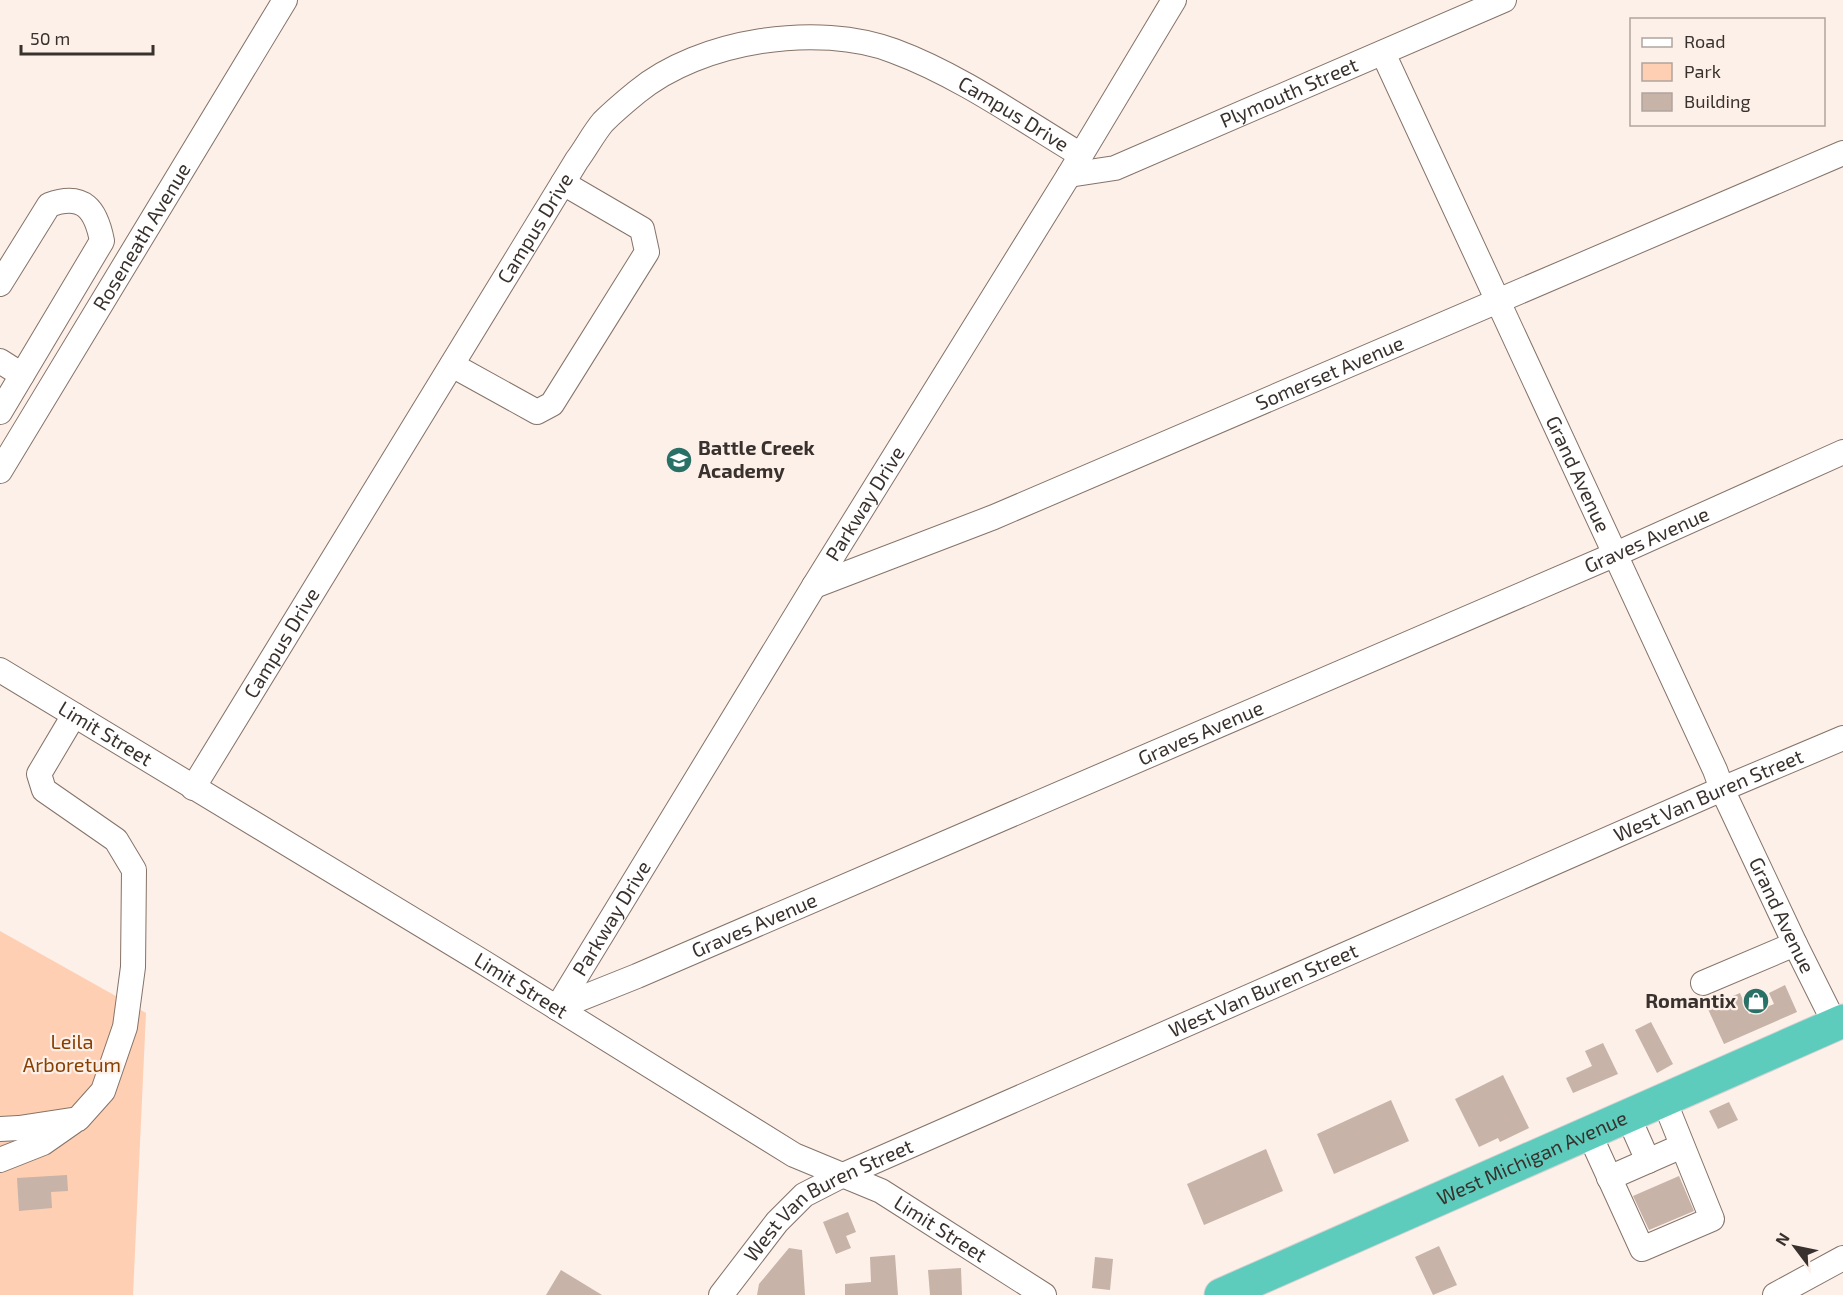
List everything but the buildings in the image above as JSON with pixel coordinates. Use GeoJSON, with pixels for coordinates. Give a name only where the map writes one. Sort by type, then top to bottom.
{"type":"FeatureCollection","features":[{"type":"Feature","properties":{"kind":"highway","name":"West Michigan Avenue"},"geometry":{"type":"LineString","coordinates":[[1221,1295],[1839,1023]]}},
{"type":"Feature","properties":{"kind":"street","name":"Roseneath Avenue"},"geometry":{"type":"LineString","coordinates":[[0,471],[285,0]]}},
{"type":"Feature","properties":{"kind":"street","name":"Parkway Drive"},"geometry":{"type":"LineString","coordinates":[[557,1008],[1174,0]]}},
{"type":"Feature","properties":{"kind":"street","name":"Plymouth Street"},"geometry":{"type":"LineString","coordinates":[[1075,165],[1115,168],[1504,0]]}},
{"type":"Feature","properties":{"kind":"street","name":"Campus Drive"},"geometry":{"type":"LineString","coordinates":[[193,788],[563,183],[603,123],[638,90],[677,67],[717,51],[760,41],[803,37],[846,39],[892,50],[935,69],[985,97],[1075,165]]}},
{"type":"Feature","properties":{"kind":"street","name":"Grand Avenue"},"geometry":{"type":"LineString","coordinates":[[1383,52],[1500,301],[1722,789],[1795,944],[1839,1023]]}},
{"type":"Feature","properties":{"kind":"street","name":"Somerset Avenue"},"geometry":{"type":"LineString","coordinates":[[814,586],[994,517],[1843,153]]}},
{"type":"Feature","properties":{"kind":"street"},"geometry":{"type":"LineString","coordinates":[[452,365],[537,412],[552,404],[647,252],[642,229],[563,183]]}},
{"type":"Feature","properties":{"kind":"street"},"geometry":{"type":"LineString","coordinates":[[0,284],[49,205],[63,200],[80,203],[91,210],[98,220],[102,241],[0,412]]}},
{"type":"Feature","properties":{"kind":"street"},"geometry":{"type":"LineString","coordinates":[[0,361],[22,375]]}},
{"type":"Feature","properties":{"kind":"street","name":"Graves Avenue"},"geometry":{"type":"LineString","coordinates":[[557,1008],[659,967],[1616,554],[1843,452]]}},
{"type":"Feature","properties":{"kind":"street","name":"Limit Street"},"geometry":{"type":"LineString","coordinates":[[0,670],[557,1008],[794,1155],[881,1191],[1044,1295]]}},
{"type":"Feature","properties":{"kind":"street"},"geometry":{"type":"LineString","coordinates":[[0,1160],[43,1143],[78,1119],[102,1091],[125,1027],[133,967],[134,870],[116,840],[44,790],[39,774],[74,715]]}},
{"type":"Feature","properties":{"kind":"street","name":"West Van Buren Street"},"geometry":{"type":"LineString","coordinates":[[721,1295],[777,1222],[804,1195],[841,1176],[1843,738]]}},
{"type":"Feature","properties":{"kind":"street"},"geometry":{"type":"LineString","coordinates":[[1703,983],[1795,944]]}},
{"type":"Feature","properties":{"kind":"street"},"geometry":{"type":"LineString","coordinates":[[1589,1133],[1642,1249],[1712,1219],[1664,1101]]}},
{"type":"Feature","properties":{"kind":"street"},"geometry":{"type":"LineString","coordinates":[[1628,1116],[1648,1161]]}},
{"type":"Feature","properties":{"kind":"street"},"geometry":{"type":"LineString","coordinates":[[0,1129],[78,1119]]}},
{"type":"Feature","properties":{"kind":"street"},"geometry":{"type":"LineString","coordinates":[[1609,1178],[1682,1146]]}},
{"type":"Feature","properties":{"kind":"street"},"geometry":{"type":"LineString","coordinates":[[1774,1295],[1843,1258]]}},
{"type":"Feature","properties":{"kind":"green space","name":"Leila Arboretum"},"geometry":{"type":"Polygon","coordinates":[[[0,931],[146,1013],[133,1295],[0,1295],[0,931]]]}},
{"type":"Feature","properties":{"kind":"place","name":"Battle Creek Academy"},"geometry":{"type":"Point","coordinates":[679,460]}},
{"type":"Feature","properties":{"kind":"place","name":"Romantix"},"geometry":{"type":"Point","coordinates":[1756,1001]}}]}
